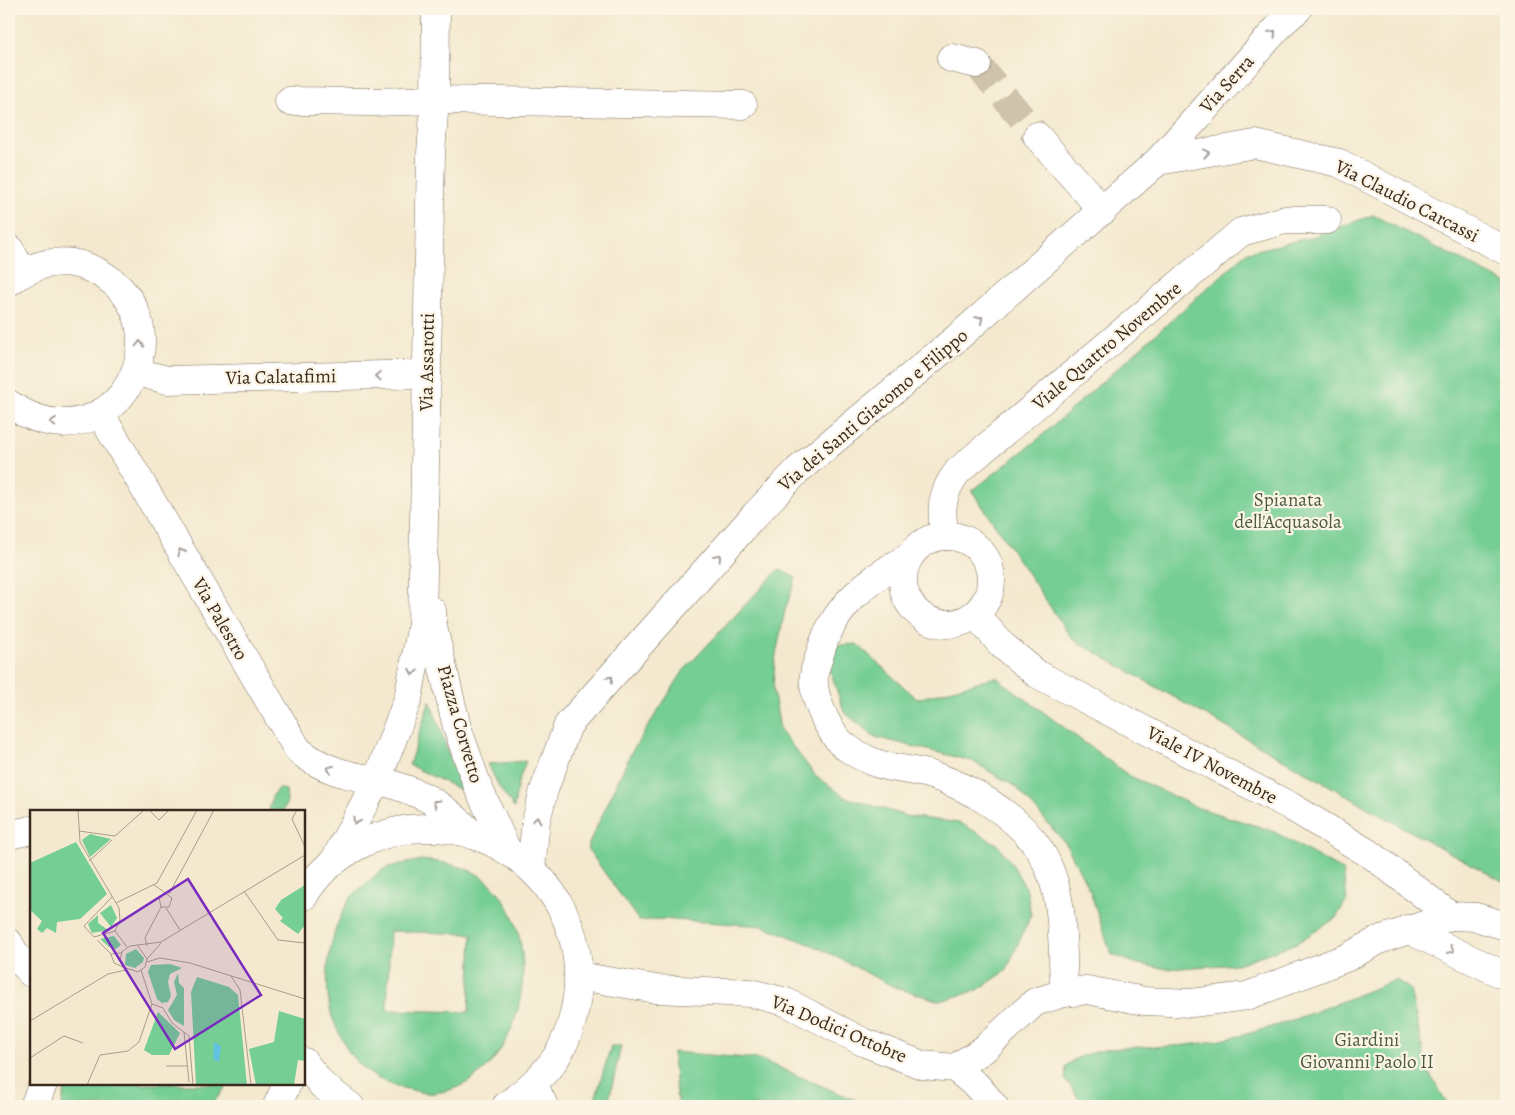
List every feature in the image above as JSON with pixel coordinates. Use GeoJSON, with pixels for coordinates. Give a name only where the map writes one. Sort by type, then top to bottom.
{"type":"FeatureCollection","features":[{"type":"Feature","properties":{"kind":"main road","name":"Via Assarotti"},"geometry":{"type":"LineString","coordinates":[[427,624],[427,374],[436,9]]}},
{"type":"Feature","properties":{"kind":"main road","name":"Via Serra"},"geometry":{"type":"LineString","coordinates":[[1158,161],[1283,22],[1298,9]]}},
{"type":"Feature","properties":{"kind":"main road","name":"Via Assarotti"},"geometry":{"type":"LineString","coordinates":[[427,624],[441,151],[435,100]]}},
{"type":"Feature","properties":{"kind":"main road"},"geometry":{"type":"LineString","coordinates":[[289,101],[374,102],[435,100],[743,104]]}},
{"type":"Feature","properties":{"kind":"main road"},"geometry":{"type":"LineString","coordinates":[[1038,136],[1103,211]]}},
{"type":"Feature","properties":{"kind":"main road","name":"Via Claudio Carcassi"},"geometry":{"type":"LineString","coordinates":[[1158,161],[1255,144],[1339,163],[1506,251]]}},
{"type":"Feature","properties":{"kind":"main road","name":"Via dei Santi Giacomo e Filippo"},"geometry":{"type":"LineString","coordinates":[[531,868],[536,821],[544,790],[568,725],[755,515],[798,470],[958,338],[1158,161]]}},
{"type":"Feature","properties":{"kind":"main road","name":"Viale Quattro Novembre"},"geometry":{"type":"LineString","coordinates":[[945,536],[942,518],[943,499],[947,485],[958,471],[1241,232],[1285,220],[1327,220]]}},
{"type":"Feature","properties":{"kind":"main road"},"geometry":{"type":"LineString","coordinates":[[9,248],[16,277],[51,262],[78,264],[104,274],[125,293],[138,317],[142,344],[136,372],[122,396],[100,413],[77,422],[51,423],[27,416],[9,404]]}},
{"type":"Feature","properties":{"kind":"main road","name":"Via Calatafimi"},"geometry":{"type":"LineString","coordinates":[[136,372],[167,380],[427,374]]}},
{"type":"Feature","properties":{"kind":"main road","name":"Via Palestro"},"geometry":{"type":"LineString","coordinates":[[100,413],[298,750],[311,761],[347,776],[377,780]]}},
{"type":"Feature","properties":{"kind":"main road"},"geometry":{"type":"LineString","coordinates":[[909,557],[904,572],[904,587],[909,602],[918,613],[932,621],[946,624],[962,622],[975,614],[990,591],[989,564],[982,552],[971,543],[958,537],[945,536],[934,537],[920,544],[909,557],[889,568],[859,590],[832,622],[824,638],[814,677],[821,712],[841,743],[873,762],[928,774],[968,791],[1005,812],[1039,849],[1059,896],[1064,993]]}},
{"type":"Feature","properties":{"kind":"main road","name":"Viale IV Novembre"},"geometry":{"type":"LineString","coordinates":[[975,614],[1002,645],[1038,674],[1290,806],[1373,856],[1451,916]]}},
{"type":"Feature","properties":{"kind":"main road","name":"Piazza Corvetto"},"geometry":{"type":"LineString","coordinates":[[334,861],[377,780],[408,699],[427,624]]}},
{"type":"Feature","properties":{"kind":"main road","name":"Piazza Corvetto"},"geometry":{"type":"LineString","coordinates":[[427,624],[457,728],[478,787],[507,850]]}},
{"type":"Feature","properties":{"kind":"main road","name":"Piazza Corvetto"},"geometry":{"type":"LineString","coordinates":[[377,780],[403,787],[432,800],[451,813],[473,835]]}},
{"type":"Feature","properties":{"kind":"main road","name":"Piazza Corvetto"},"geometry":{"type":"LineString","coordinates":[[305,895],[318,876],[334,861],[355,847],[377,837],[402,830],[450,829],[473,835],[507,850],[531,868],[556,899],[566,917],[574,942],[578,996],[566,1037],[539,1096],[506,1106]]}},
{"type":"Feature","properties":{"kind":"main road"},"geometry":{"type":"LineString","coordinates":[[9,835],[30,830]]}},
{"type":"Feature","properties":{"kind":"main road"},"geometry":{"type":"LineString","coordinates":[[994,1106],[977,1086],[955,1068],[983,1050],[1035,1002],[1064,993],[1087,990],[1144,1001],[1192,1003],[1247,996],[1348,957],[1379,940],[1407,929],[1451,916],[1476,917],[1506,926]]}},
{"type":"Feature","properties":{"kind":"main road"},"geometry":{"type":"LineString","coordinates":[[1407,929],[1506,976]]}},
{"type":"Feature","properties":{"kind":"main road"},"geometry":{"type":"LineString","coordinates":[[9,943],[14,954],[30,972]]}},
{"type":"Feature","properties":{"kind":"main road","name":"Via Dodici Ottobre"},"geometry":{"type":"LineString","coordinates":[[578,976],[656,989],[751,993],[786,1002],[863,1042],[922,1065],[955,1068]]}},
{"type":"Feature","properties":{"kind":"main road"},"geometry":{"type":"LineString","coordinates":[[305,1063],[322,1085],[350,1106]]}},
{"type":"Feature","properties":{"kind":"main road"},"geometry":{"type":"LineString","coordinates":[[34,1106],[43,1085]]}},
{"type":"Feature","properties":{"kind":"main road"},"geometry":{"type":"LineString","coordinates":[[277,1106],[287,1085]]}},
{"type":"Feature","properties":{"kind":"green space","name":"Spianata dell'Acquasola"},"geometry":{"type":"Polygon","coordinates":[[[1373,215],[1506,283],[1506,883],[1391,821],[1072,639],[972,491],[1038,439],[1248,252],[1312,237],[1373,215]]]}},
{"type":"Feature","properties":{"kind":"green space"},"geometry":{"type":"Polygon","coordinates":[[[779,569],[796,578],[785,610],[775,660],[773,688],[780,730],[815,775],[845,797],[906,816],[960,823],[997,844],[1014,867],[1027,891],[1031,915],[1006,971],[978,990],[940,1001],[894,987],[817,947],[763,926],[661,919],[639,921],[587,848],[631,753],[684,670],[779,569]]]}},
{"type":"Feature","properties":{"kind":"green space"},"geometry":{"type":"Polygon","coordinates":[[[857,644],[917,699],[996,677],[1128,775],[1196,807],[1273,831],[1343,871],[1347,900],[1336,918],[1297,943],[1237,964],[1167,969],[1137,964],[1111,954],[1090,891],[1066,844],[1016,787],[972,761],[875,737],[844,712],[822,646],[857,644]]]}},
{"type":"Feature","properties":{"kind":"green space"},"geometry":{"type":"Polygon","coordinates":[[[430,700],[461,790],[409,765],[430,700]]]}},
{"type":"Feature","properties":{"kind":"green space"},"geometry":{"type":"Polygon","coordinates":[[[526,761],[518,783],[514,808],[499,787],[488,764],[526,761]]]}},
{"type":"Feature","properties":{"kind":"green space"},"geometry":{"type":"Polygon","coordinates":[[[278,788],[286,790],[287,802],[283,810],[269,810],[272,797],[278,788]]]}},
{"type":"Feature","properties":{"kind":"green space"},"geometry":{"type":"Polygon","coordinates":[[[421,860],[453,865],[482,877],[504,900],[518,931],[523,965],[520,1000],[509,1034],[491,1062],[466,1083],[434,1093],[421,1092],[389,1084],[380,1080],[356,1061],[350,1054],[334,1022],[330,1008],[327,975],[332,942],[337,926],[350,899],[384,869],[421,860]],[[390,931],[387,1010],[469,1012],[472,934],[390,931]]]}},
{"type":"Feature","properties":{"kind":"green space","name":"Giardini Giovanni Paolo II"},"geometry":{"type":"Polygon","coordinates":[[[1396,980],[1410,989],[1427,1070],[1449,1106],[1084,1106],[1065,1079],[1066,1066],[1077,1058],[1090,1053],[1123,1048],[1186,1045],[1240,1036],[1293,1020],[1396,980]]]}},
{"type":"Feature","properties":{"kind":"green space"},"geometry":{"type":"Polygon","coordinates":[[[611,1046],[621,1046],[609,1100],[606,1106],[593,1106],[611,1046]]]}},
{"type":"Feature","properties":{"kind":"green space"},"geometry":{"type":"Polygon","coordinates":[[[673,1052],[759,1059],[869,1106],[680,1106],[676,1096],[673,1052]]]}},
{"type":"Feature","properties":{"kind":"green space"},"geometry":{"type":"Polygon","coordinates":[[[66,1085],[227,1085],[211,1106],[62,1106],[66,1085]]]}},
{"type":"Feature","properties":{"kind":"tunnel"},"geometry":{"type":"LineString","coordinates":[[977,64],[1037,136]]}}]}
